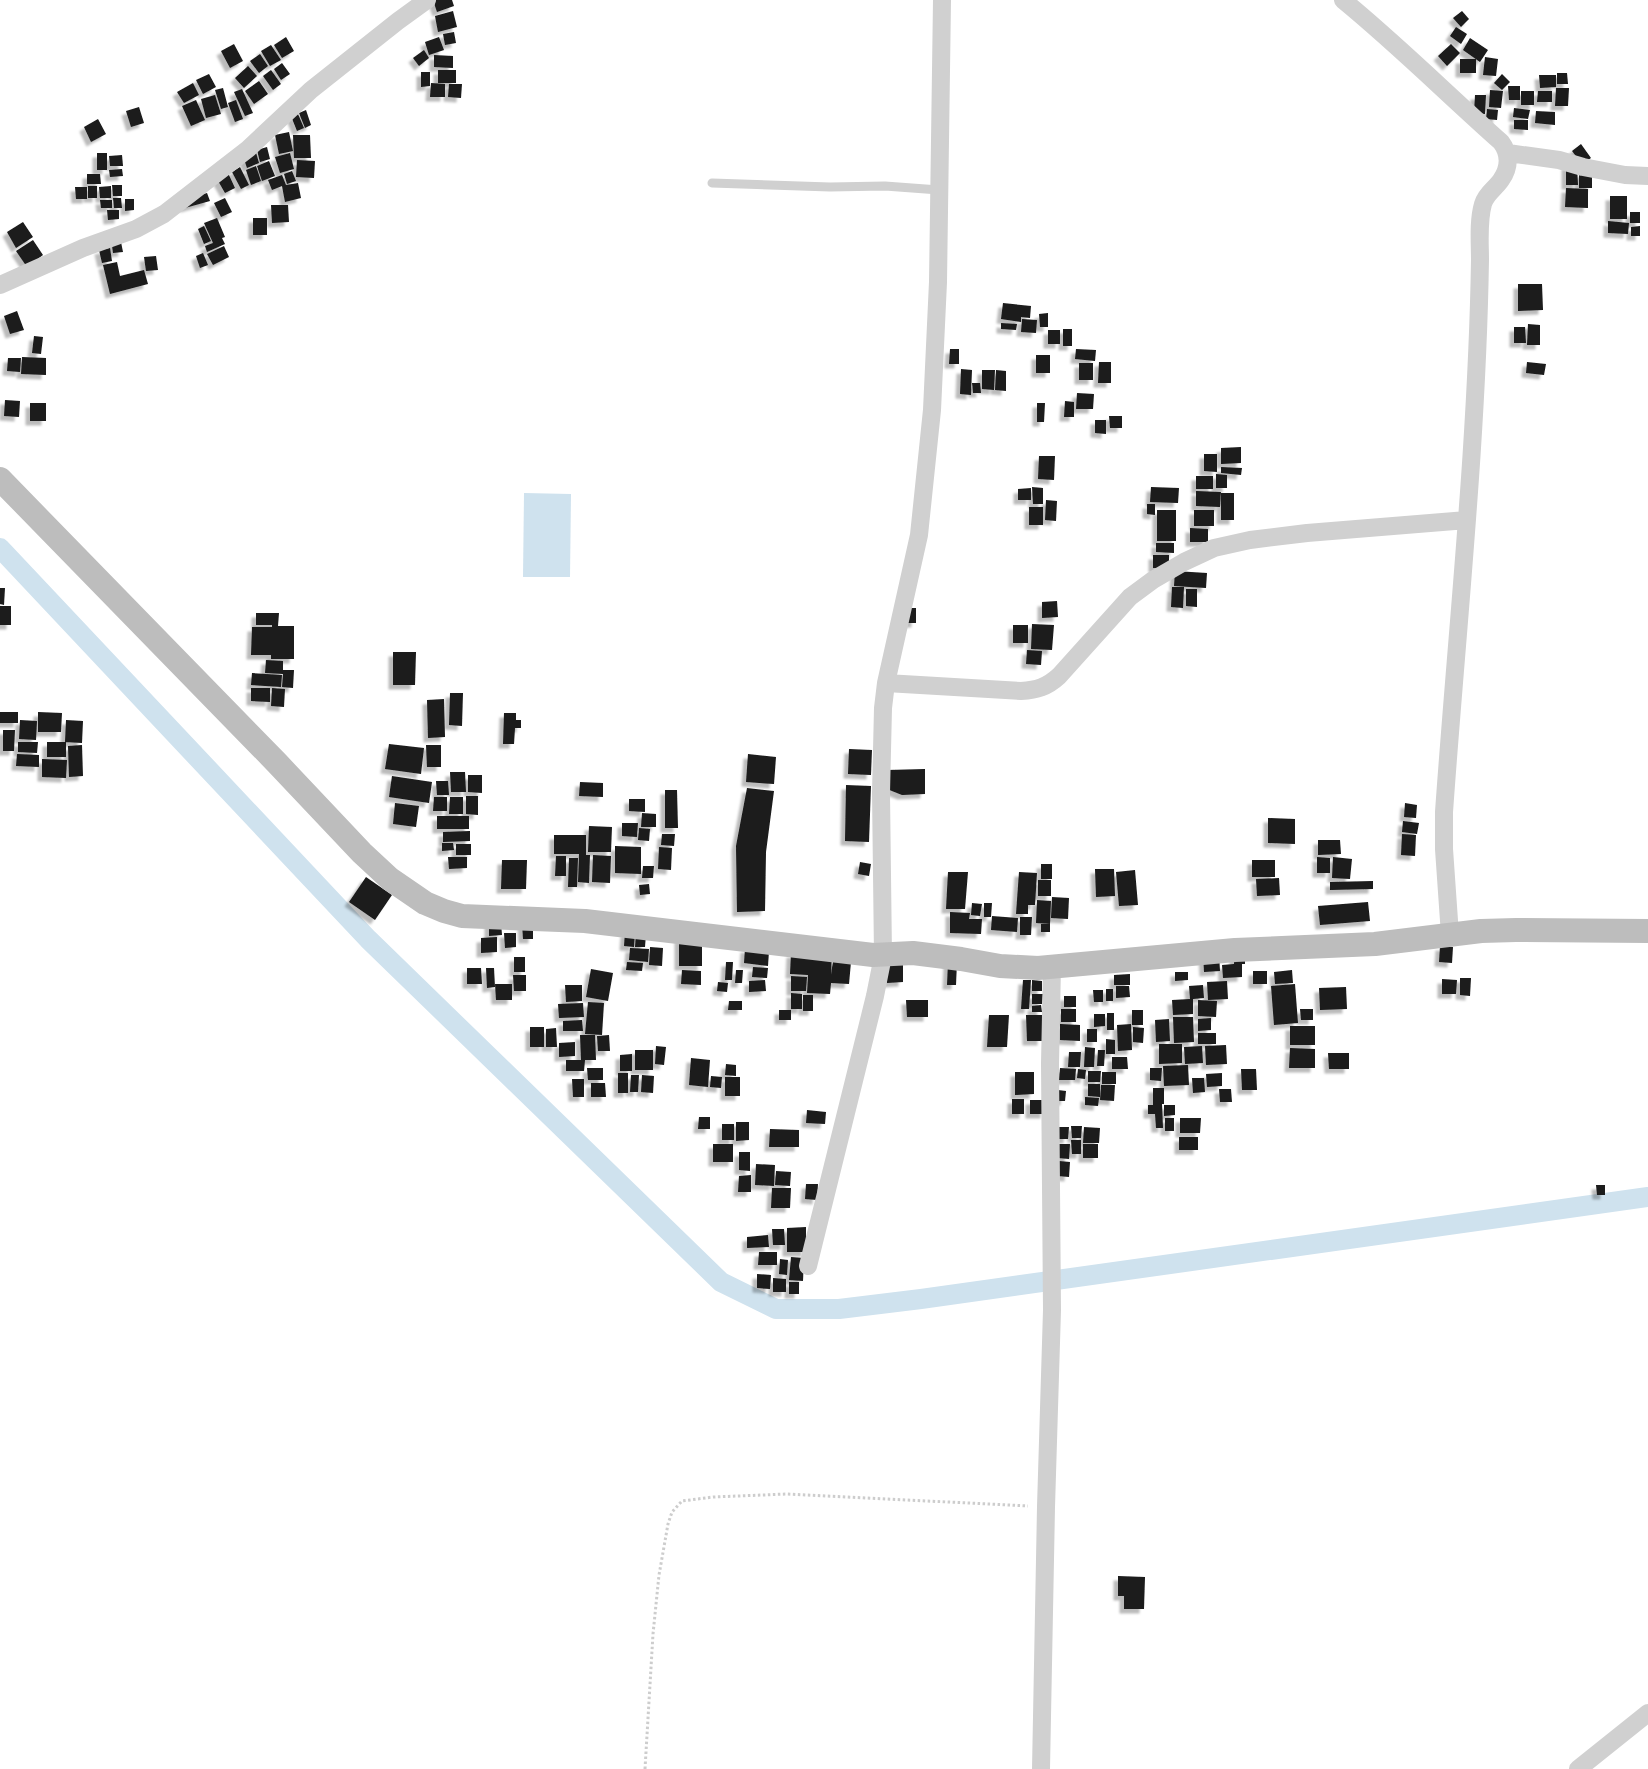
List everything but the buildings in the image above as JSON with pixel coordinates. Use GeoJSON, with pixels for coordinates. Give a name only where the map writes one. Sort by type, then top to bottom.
{"type":"FeatureCollection","features":[{"type":"Feature","properties":{"kind":"street"},"geometry":{"type":"LineString","coordinates":[[0,285],[83,248],[136,229],[164,214],[248,149],[318,84],[398,21],[428,0]]}},
{"type":"Feature","properties":{"kind":"street"},"geometry":{"type":"LineString","coordinates":[[808,1266],[875,996],[883,956],[882,718],[886,683],[915,555],[923,508],[936,352],[942,0]]}},
{"type":"Feature","properties":{"kind":"street"},"geometry":{"type":"LineString","coordinates":[[1343,0],[1372,23],[1501,142],[1508,154],[1507,165],[1501,180],[1488,193],[1482,206],[1479,330],[1444,812],[1444,849],[1450,934]]}},
{"type":"Feature","properties":{"kind":"street"},"geometry":{"type":"LineString","coordinates":[[1508,154],[1560,160],[1625,175],[1648,176]]}},
{"type":"Feature","properties":{"kind":"street"},"geometry":{"type":"LineString","coordinates":[[0,478],[362,853],[390,878],[425,903],[444,912],[462,916],[585,922],[883,956],[913,953],[1000,966],[1038,968],[1235,950],[1375,944],[1450,934],[1516,930],[1648,931]]}},
{"type":"Feature","properties":{"kind":"street"},"geometry":{"type":"LineString","coordinates":[[886,683],[1021,691],[1038,689],[1052,683],[1136,592],[1184,562],[1214,548],[1250,540],[1307,533],[1466,520]]}},
{"type":"Feature","properties":{"kind":"street"},"geometry":{"type":"LineString","coordinates":[[1041,1769],[1052,1310],[1050,1064],[1052,966]]}},
{"type":"Feature","properties":{"kind":"street"},"geometry":{"type":"LineString","coordinates":[[1578,1769],[1648,1713]]}},
{"type":"Feature","properties":{"kind":"lane"},"geometry":{"type":"LineString","coordinates":[[712,183],[830,187],[885,186],[939,190]]}},
{"type":"Feature","properties":{"kind":"path"},"geometry":{"type":"LineString","coordinates":[[645,1769],[653,1634],[659,1575],[668,1524],[672,1512],[682,1501],[713,1497],[787,1494],[958,1501],[1046,1507]]}},
{"type":"Feature","properties":{"kind":"water"},"geometry":{"type":"Polygon","coordinates":[[[524,493],[571,494],[570,577],[523,577],[524,493]]]}},
{"type":"Feature","properties":{"kind":"waterway"},"geometry":{"type":"LineString","coordinates":[[0,548],[368,939],[721,1282],[776,1309],[839,1309],[921,1299],[1648,1197]]}}]}
